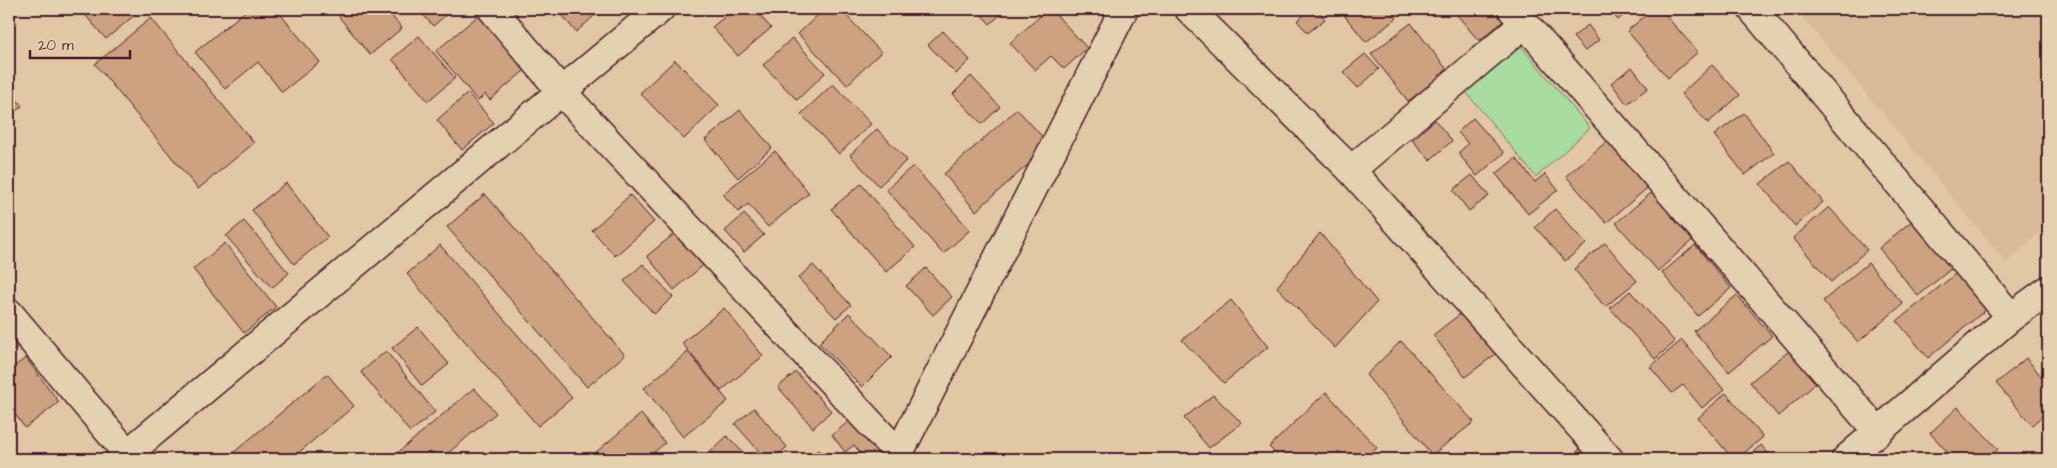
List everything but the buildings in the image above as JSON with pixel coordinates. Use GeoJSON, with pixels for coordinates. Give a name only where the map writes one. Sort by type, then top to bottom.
{"type":"FeatureCollection","features":[{"type":"Feature","properties":{"kind":"street"},"geometry":{"type":"LineString","coordinates":[[492,9],[561,91],[898,457],[1124,9]]}},
{"type":"Feature","properties":{"kind":"street"},"geometry":{"type":"LineString","coordinates":[[9,313],[127,457],[660,9]]}},
{"type":"Feature","properties":{"kind":"street"},"geometry":{"type":"LineString","coordinates":[[1189,9],[1351,170],[1609,459]]}},
{"type":"Feature","properties":{"kind":"street"},"geometry":{"type":"LineString","coordinates":[[1752,9],[2011,317]]}},
{"type":"Feature","properties":{"kind":"street"},"geometry":{"type":"LineString","coordinates":[[1351,170],[1518,16],[1864,449],[2011,317],[2048,290]]}},
{"type":"Feature","properties":{"kind":"shaded area"},"geometry":{"type":"Polygon","coordinates":[[[1796,9],[2048,9],[2048,225],[2006,262],[1796,9]]]}},
{"type":"Feature","properties":{"kind":"green space"},"geometry":{"type":"Polygon","coordinates":[[[1514,38],[1590,128],[1536,177],[1461,86],[1514,38]]]}}]}
